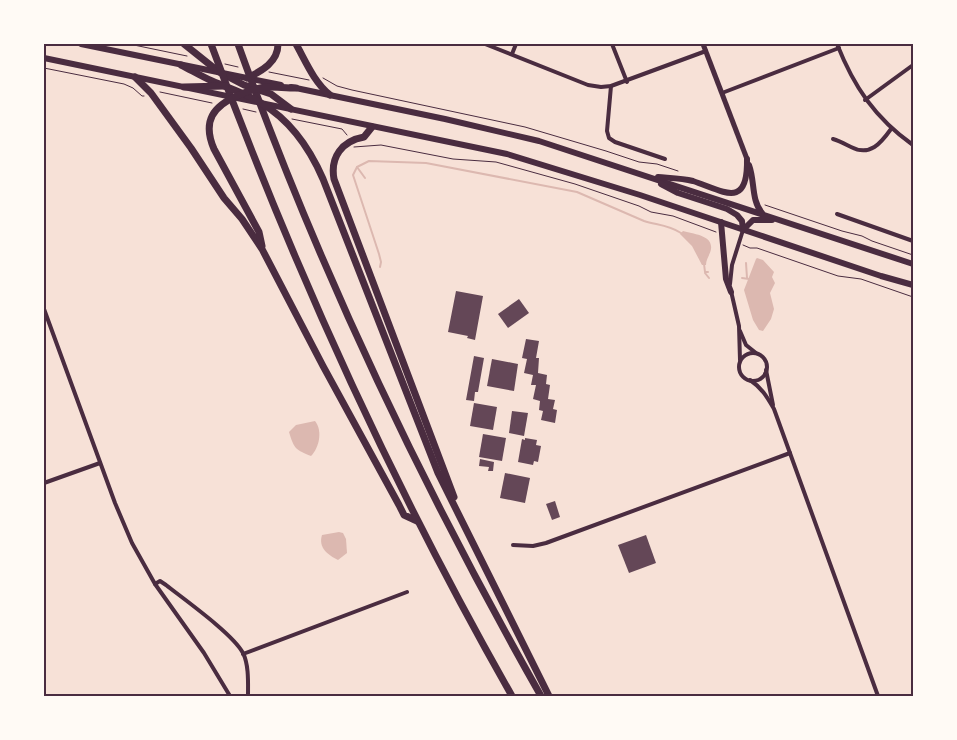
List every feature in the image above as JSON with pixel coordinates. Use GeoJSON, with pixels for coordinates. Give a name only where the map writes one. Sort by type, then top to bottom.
{"type":"FeatureCollection","features":[{"type":"Feature","properties":{"kind":"highway"},"geometry":{"type":"LineString","coordinates":[[81,44],[248,78],[268,88],[291,109]]}},
{"type":"Feature","properties":{"kind":"highway"},"geometry":{"type":"LineString","coordinates":[[184,44],[219,72],[255,89]]}},
{"type":"Feature","properties":{"kind":"highway"},"geometry":{"type":"LineString","coordinates":[[212,44],[241,124],[303,276],[349,380],[417,521],[512,696]]}},
{"type":"Feature","properties":{"kind":"highway"},"geometry":{"type":"LineString","coordinates":[[238,44],[292,183],[377,379],[450,528],[541,696]]}},
{"type":"Feature","properties":{"kind":"highway"},"geometry":{"type":"LineString","coordinates":[[213,91],[262,71],[274,58],[278,44]]}},
{"type":"Feature","properties":{"kind":"highway"},"geometry":{"type":"LineString","coordinates":[[296,44],[315,79],[330,95]]}},
{"type":"Feature","properties":{"kind":"highway"},"geometry":{"type":"LineString","coordinates":[[44,58],[184,87],[213,91],[233,97],[507,154],[721,222],[880,276],[913,285]]}},
{"type":"Feature","properties":{"kind":"highway"},"geometry":{"type":"LineString","coordinates":[[181,65],[262,103],[279,116],[300,138],[319,169],[425,442],[455,510],[461,518]]}},
{"type":"Feature","properties":{"kind":"highway"},"geometry":{"type":"LineString","coordinates":[[135,77],[151,93],[192,148],[224,198],[242,219],[262,249],[394,497],[404,514],[417,521]]}},
{"type":"Feature","properties":{"kind":"highway"},"geometry":{"type":"LineString","coordinates":[[262,249],[259,232],[216,154],[210,139],[208,126],[219,105],[242,93],[255,89],[296,88],[512,134],[786,221],[913,264]]}},
{"type":"Feature","properties":{"kind":"highway"},"geometry":{"type":"LineString","coordinates":[[372,126],[364,137],[351,140],[340,150],[333,164],[334,179],[461,518],[548,696]]}},
{"type":"Feature","properties":{"kind":"highway"},"geometry":{"type":"LineString","coordinates":[[644,175],[690,180],[728,193],[742,188],[746,181],[747,159]]}},
{"type":"Feature","properties":{"kind":"highway"},"geometry":{"type":"LineString","coordinates":[[747,159],[752,174],[755,202],[762,214]]}},
{"type":"Feature","properties":{"kind":"highway"},"geometry":{"type":"LineString","coordinates":[[644,175],[678,193],[734,213],[742,221],[743,230]]}},
{"type":"Feature","properties":{"kind":"highway"},"geometry":{"type":"LineString","coordinates":[[743,230],[753,220],[786,221]]}},
{"type":"Feature","properties":{"kind":"highway"},"geometry":{"type":"LineString","coordinates":[[721,222],[726,279],[731,292]]}},
{"type":"Feature","properties":{"kind":"street"},"geometry":{"type":"LineString","coordinates":[[485,44],[588,85],[601,87],[627,82],[706,52]]}},
{"type":"Feature","properties":{"kind":"street"},"geometry":{"type":"LineString","coordinates":[[512,54],[516,44]]}},
{"type":"Feature","properties":{"kind":"street"},"geometry":{"type":"LineString","coordinates":[[612,44],[627,82]]}},
{"type":"Feature","properties":{"kind":"street"},"geometry":{"type":"LineString","coordinates":[[703,44],[747,159]]}},
{"type":"Feature","properties":{"kind":"street"},"geometry":{"type":"LineString","coordinates":[[722,93],[838,46],[853,81],[865,100],[891,129],[913,145]]}},
{"type":"Feature","properties":{"kind":"street"},"geometry":{"type":"LineString","coordinates":[[865,100],[913,65]]}},
{"type":"Feature","properties":{"kind":"street"},"geometry":{"type":"LineString","coordinates":[[611,86],[607,131],[609,138],[614,142],[665,159]]}},
{"type":"Feature","properties":{"kind":"street"},"geometry":{"type":"LineString","coordinates":[[832,139],[842,141],[857,150],[868,150],[879,145],[891,129]]}},
{"type":"Feature","properties":{"kind":"street"},"geometry":{"type":"LineString","coordinates":[[837,214],[913,241]]}},
{"type":"Feature","properties":{"kind":"street"},"geometry":{"type":"LineString","coordinates":[[743,230],[731,270],[731,292],[739,326],[746,344],[765,360],[774,409]]}},
{"type":"Feature","properties":{"kind":"street"},"geometry":{"type":"LineString","coordinates":[[44,309],[100,463],[129,536],[155,584],[204,653],[230,696]]}},
{"type":"Feature","properties":{"kind":"street"},"geometry":{"type":"LineString","coordinates":[[739,326],[740,373],[744,378],[760,386],[774,409],[878,696]]}},
{"type":"Feature","properties":{"kind":"street"},"geometry":{"type":"LineString","coordinates":[[740,360],[747,354],[757,354]]}},
{"type":"Feature","properties":{"kind":"street"},"geometry":{"type":"LineString","coordinates":[[750,380],[760,378],[766,370]]}},
{"type":"Feature","properties":{"kind":"street"},"geometry":{"type":"LineString","coordinates":[[513,544],[533,546],[546,543],[790,453]]}},
{"type":"Feature","properties":{"kind":"street"},"geometry":{"type":"LineString","coordinates":[[44,483],[100,463]]}},
{"type":"Feature","properties":{"kind":"street"},"geometry":{"type":"LineString","coordinates":[[155,584],[160,581],[181,597],[226,634],[243,654],[248,696]]}},
{"type":"Feature","properties":{"kind":"street"},"geometry":{"type":"LineString","coordinates":[[243,654],[407,592]]}},
{"type":"Feature","properties":{"kind":"path"},"geometry":{"type":"LineString","coordinates":[[129,44],[202,59]]}},
{"type":"Feature","properties":{"kind":"path"},"geometry":{"type":"LineString","coordinates":[[223,63],[240,67]]}},
{"type":"Feature","properties":{"kind":"path"},"geometry":{"type":"LineString","coordinates":[[44,68],[124,84],[133,88],[142,96]]}},
{"type":"Feature","properties":{"kind":"path"},"geometry":{"type":"LineString","coordinates":[[262,71],[308,80],[325,77]]}},
{"type":"Feature","properties":{"kind":"path"},"geometry":{"type":"LineString","coordinates":[[156,92],[209,102]]}},
{"type":"Feature","properties":{"kind":"path"},"geometry":{"type":"LineString","coordinates":[[240,109],[258,112]]}},
{"type":"Feature","properties":{"kind":"path"},"geometry":{"type":"LineString","coordinates":[[292,119],[342,129],[348,135]]}},
{"type":"Feature","properties":{"kind":"path"},"geometry":{"type":"LineString","coordinates":[[355,148],[380,145],[453,159],[496,162],[606,194],[651,212],[673,216],[712,229],[718,236]]}},
{"type":"Feature","properties":{"kind":"path"},"geometry":{"type":"LineString","coordinates":[[761,203],[913,255]]}},
{"type":"Feature","properties":{"kind":"path"},"geometry":{"type":"LineString","coordinates":[[750,248],[758,248],[838,276],[861,279],[913,296]]}},
{"type":"Feature","properties":{"kind":"shaded area"},"geometry":{"type":"Polygon","coordinates":[[[683,231],[701,236],[709,241],[711,249],[706,265],[702,265],[692,246],[680,234],[683,231]]]}},
{"type":"Feature","properties":{"kind":"shaded area"},"geometry":{"type":"Polygon","coordinates":[[[757,258],[763,260],[774,272],[772,277],[775,283],[770,293],[774,309],[771,319],[763,331],[759,330],[753,320],[744,290],[757,258]]]}},
{"type":"Feature","properties":{"kind":"shaded area"},"geometry":{"type":"Polygon","coordinates":[[[315,421],[319,430],[319,439],[316,449],[311,456],[296,448],[289,432],[296,425],[315,421]]]}},
{"type":"Feature","properties":{"kind":"shaded area"},"geometry":{"type":"Polygon","coordinates":[[[343,533],[346,539],[347,553],[338,560],[325,550],[321,540],[322,535],[343,533]]]}},
{"type":"Feature","properties":{"kind":"building"},"geometry":{"type":"Polygon","coordinates":[[[456,291],[483,296],[475,340],[467,338],[468,336],[448,332],[456,291]]]}},
{"type":"Feature","properties":{"kind":"building"},"geometry":{"type":"Polygon","coordinates":[[[519,299],[529,313],[508,328],[498,314],[519,299]]]}},
{"type":"Feature","properties":{"kind":"building"},"geometry":{"type":"Polygon","coordinates":[[[526,339],[539,341],[536,358],[539,358],[538,373],[547,375],[546,384],[550,385],[548,399],[555,400],[553,409],[557,410],[555,423],[541,420],[543,411],[539,410],[540,401],[533,399],[536,385],[531,385],[533,375],[524,373],[527,359],[522,358],[526,339]]]}},
{"type":"Feature","properties":{"kind":"building"},"geometry":{"type":"Polygon","coordinates":[[[474,356],[484,358],[478,392],[475,392],[474,401],[466,400],[474,356]]]}},
{"type":"Feature","properties":{"kind":"building"},"geometry":{"type":"Polygon","coordinates":[[[492,359],[518,364],[514,391],[487,386],[492,359]]]}},
{"type":"Feature","properties":{"kind":"building"},"geometry":{"type":"Polygon","coordinates":[[[474,403],[497,407],[493,430],[470,426],[474,403]]]}},
{"type":"Feature","properties":{"kind":"building"},"geometry":{"type":"Polygon","coordinates":[[[512,411],[528,413],[524,436],[509,433],[512,411]]]}},
{"type":"Feature","properties":{"kind":"building"},"geometry":{"type":"Polygon","coordinates":[[[483,434],[506,438],[502,461],[479,457],[483,434]]]}},
{"type":"Feature","properties":{"kind":"building"},"geometry":{"type":"Polygon","coordinates":[[[525,438],[537,440],[536,445],[541,446],[538,462],[534,461],[533,465],[518,462],[522,439],[525,440],[525,438]]]}},
{"type":"Feature","properties":{"kind":"building"},"geometry":{"type":"Polygon","coordinates":[[[480,459],[494,462],[493,471],[488,471],[489,467],[479,466],[480,459]]]}},
{"type":"Feature","properties":{"kind":"building"},"geometry":{"type":"Polygon","coordinates":[[[505,473],[530,478],[525,503],[500,498],[505,473]]]}},
{"type":"Feature","properties":{"kind":"building"},"geometry":{"type":"Polygon","coordinates":[[[555,501],[560,517],[552,520],[546,504],[555,501]]]}},
{"type":"Feature","properties":{"kind":"building"},"geometry":{"type":"Polygon","coordinates":[[[646,535],[656,563],[629,573],[618,545],[646,535]]]}},
{"type":"Feature","properties":{"kind":"waterway"},"geometry":{"type":"LineString","coordinates":[[380,267],[379,254],[353,175],[357,167],[369,161],[426,163],[577,192],[644,221],[681,233]]}},
{"type":"Feature","properties":{"kind":"waterway"},"geometry":{"type":"LineString","coordinates":[[357,167],[365,178]]}},
{"type":"Feature","properties":{"kind":"waterway"},"geometry":{"type":"LineString","coordinates":[[746,263],[747,278]]}},
{"type":"Feature","properties":{"kind":"waterway"},"geometry":{"type":"LineString","coordinates":[[704,264],[705,272],[708,272]]}},
{"type":"Feature","properties":{"kind":"waterway"},"geometry":{"type":"LineString","coordinates":[[705,273],[709,278]]}},
{"type":"Feature","properties":{"kind":"waterway"},"geometry":{"type":"LineString","coordinates":[[742,278],[749,279]]}}]}
